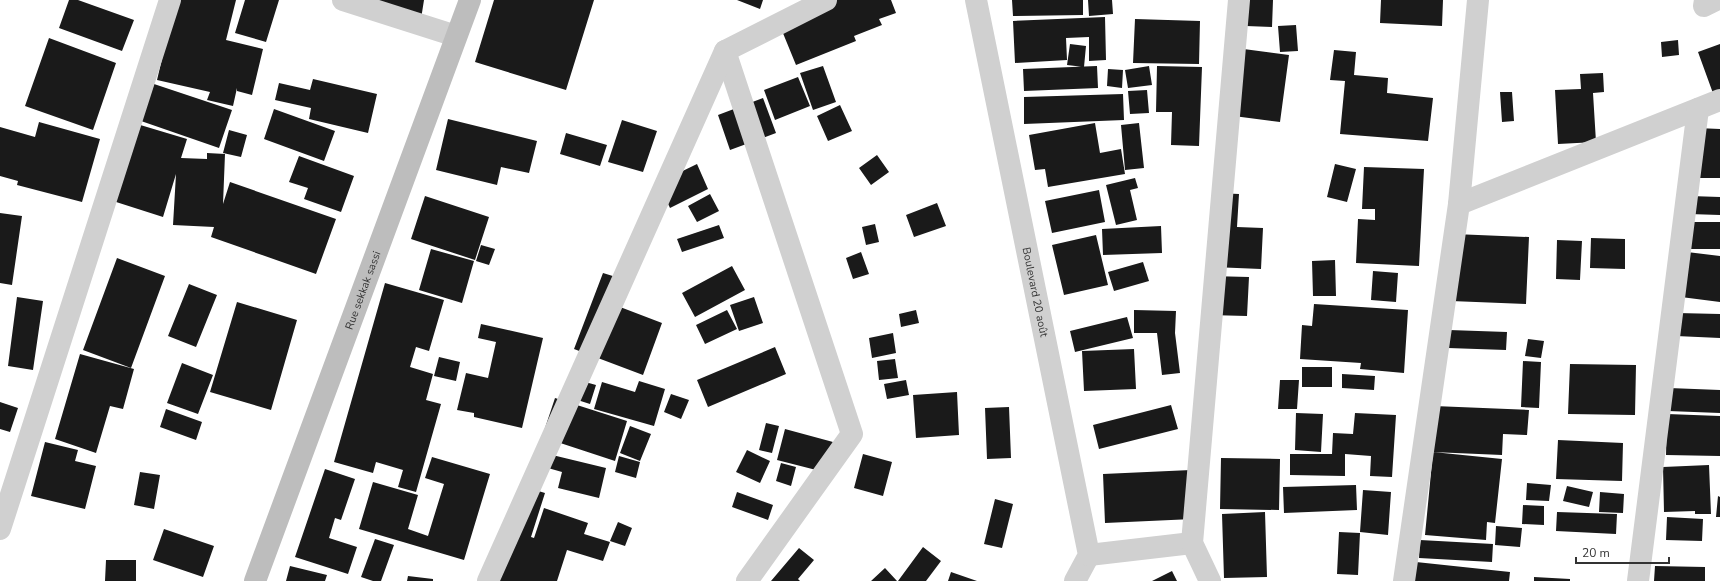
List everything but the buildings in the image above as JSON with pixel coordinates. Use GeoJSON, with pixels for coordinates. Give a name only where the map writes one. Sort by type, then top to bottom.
{"type":"FeatureCollection","features":[{"type":"Feature","properties":{"kind":"street"},"geometry":{"type":"LineString","coordinates":[[0,529],[170,0]]}},
{"type":"Feature","properties":{"kind":"street"},"geometry":{"type":"LineString","coordinates":[[343,0],[456,36]]}},
{"type":"Feature","properties":{"kind":"street","name":"Rue sekkak sassi"},"geometry":{"type":"LineString","coordinates":[[255,581],[470,0]]}},
{"type":"Feature","properties":{"kind":"street"},"geometry":{"type":"LineString","coordinates":[[488,581],[725,51],[826,0]]}},
{"type":"Feature","properties":{"kind":"street","name":"Boulevard 20 août"},"geometry":{"type":"LineString","coordinates":[[976,0],[1089,555]]}},
{"type":"Feature","properties":{"kind":"street"},"geometry":{"type":"LineString","coordinates":[[1210,581],[1192,543],[1239,0]]}},
{"type":"Feature","properties":{"kind":"street"},"geometry":{"type":"LineString","coordinates":[[1404,581],[1460,204],[1478,0]]}},
{"type":"Feature","properties":{"kind":"street"},"geometry":{"type":"LineString","coordinates":[[1705,0],[1704,6],[1716,0]]}},
{"type":"Feature","properties":{"kind":"street"},"geometry":{"type":"LineString","coordinates":[[725,51],[852,434],[747,581]]}},
{"type":"Feature","properties":{"kind":"street"},"geometry":{"type":"LineString","coordinates":[[1460,204],[1720,100]]}},
{"type":"Feature","properties":{"kind":"street"},"geometry":{"type":"LineString","coordinates":[[1638,581],[1698,110]]}},
{"type":"Feature","properties":{"kind":"street"},"geometry":{"type":"LineString","coordinates":[[1075,581],[1089,555],[1192,543]]}}]}
